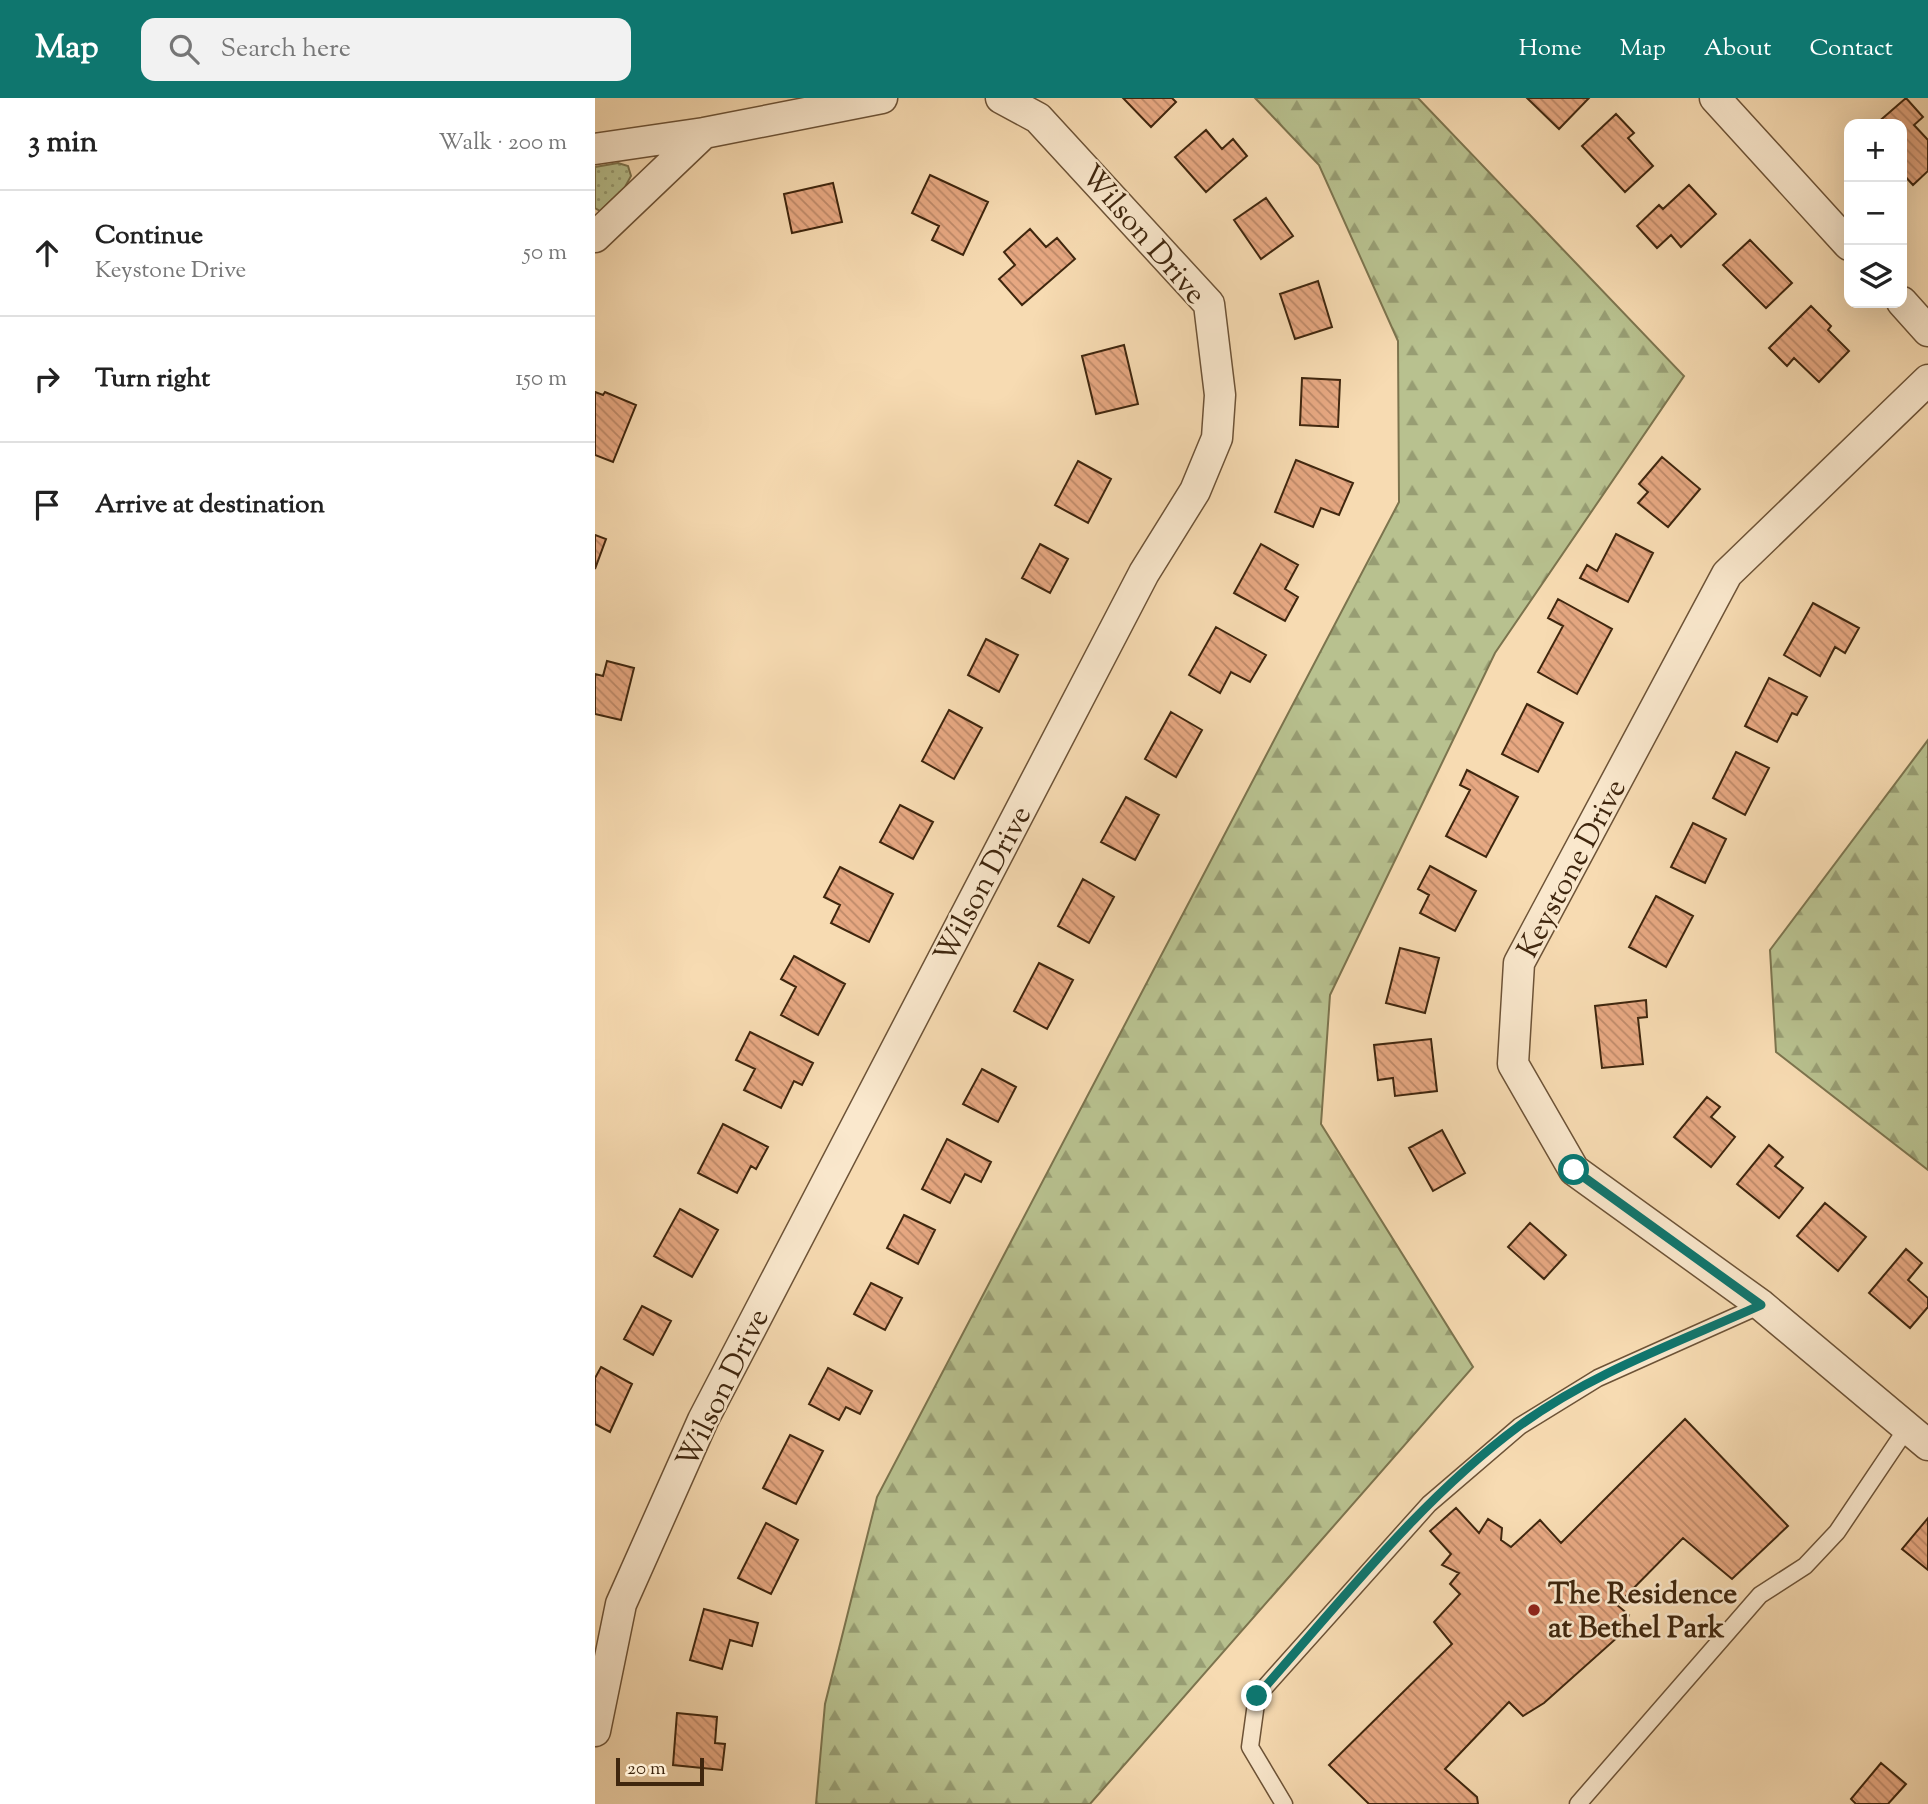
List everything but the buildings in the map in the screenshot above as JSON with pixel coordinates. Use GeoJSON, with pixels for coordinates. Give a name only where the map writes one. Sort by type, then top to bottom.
{"type":"FeatureCollection","features":[{"type":"Feature","properties":{"kind":"street"},"geometry":{"type":"LineString","coordinates":[[595,149],[704,133],[883,98]]}},
{"type":"Feature","properties":{"kind":"street","name":"Wilson Drive"},"geometry":{"type":"LineString","coordinates":[[595,1731],[621,1604],[703,1420],[1144,573],[1195,491],[1217,439],[1220,395],[1209,304],[1038,118],[1001,98]]}},
{"type":"Feature","properties":{"kind":"street"},"geometry":{"type":"LineString","coordinates":[[1715,98],[1844,240]]}},
{"type":"Feature","properties":{"kind":"street"},"geometry":{"type":"LineString","coordinates":[[595,237],[704,133]]}},
{"type":"Feature","properties":{"kind":"street"},"geometry":{"type":"LineString","coordinates":[[1907,308],[1928,331]]}},
{"type":"Feature","properties":{"kind":"street","name":"Keystone Drive"},"geometry":{"type":"LineString","coordinates":[[1918,1437],[1761,1305],[1574,1170],[1513,1064],[1519,963],[1727,574],[1928,380]]}},
{"type":"Feature","properties":{"kind":"lane"},"geometry":{"type":"LineString","coordinates":[[1284,1804],[1251,1747],[1257,1696],[1429,1504],[1520,1426],[1598,1378],[1761,1305]]}},
{"type":"Feature","properties":{"kind":"lane"},"geometry":{"type":"LineString","coordinates":[[1578,1804],[1760,1595],[1805,1566],[1918,1437]]}},
{"type":"Feature","properties":{"kind":"green space"},"geometry":{"type":"Polygon","coordinates":[[[1255,98],[1418,98],[1684,376],[1495,653],[1330,995],[1321,1124],[1473,1367],[1090,1804],[816,1804],[825,1704],[877,1497],[1399,502],[1398,341],[1319,165],[1255,98]]]}},
{"type":"Feature","properties":{"kind":"green space"},"geometry":{"type":"Polygon","coordinates":[[[618,163],[628,166],[631,176],[625,187],[600,211],[595,208],[595,167],[618,163]]]}},
{"type":"Feature","properties":{"kind":"green space"},"geometry":{"type":"Polygon","coordinates":[[[1928,740],[1928,1170],[1776,1052],[1770,950],[1928,740]]]}},
{"type":"Feature","properties":{"kind":"place","name":"The Residence at Bethel Park"},"geometry":{"type":"Point","coordinates":[1534,1610]}},
{"type":"Feature","properties":{"kind":"route"},"geometry":{"type":"LineString","coordinates":[[1257,1696],[1429,1504],[1520,1426],[1598,1378],[1761,1305],[1574,1170]]}}]}
